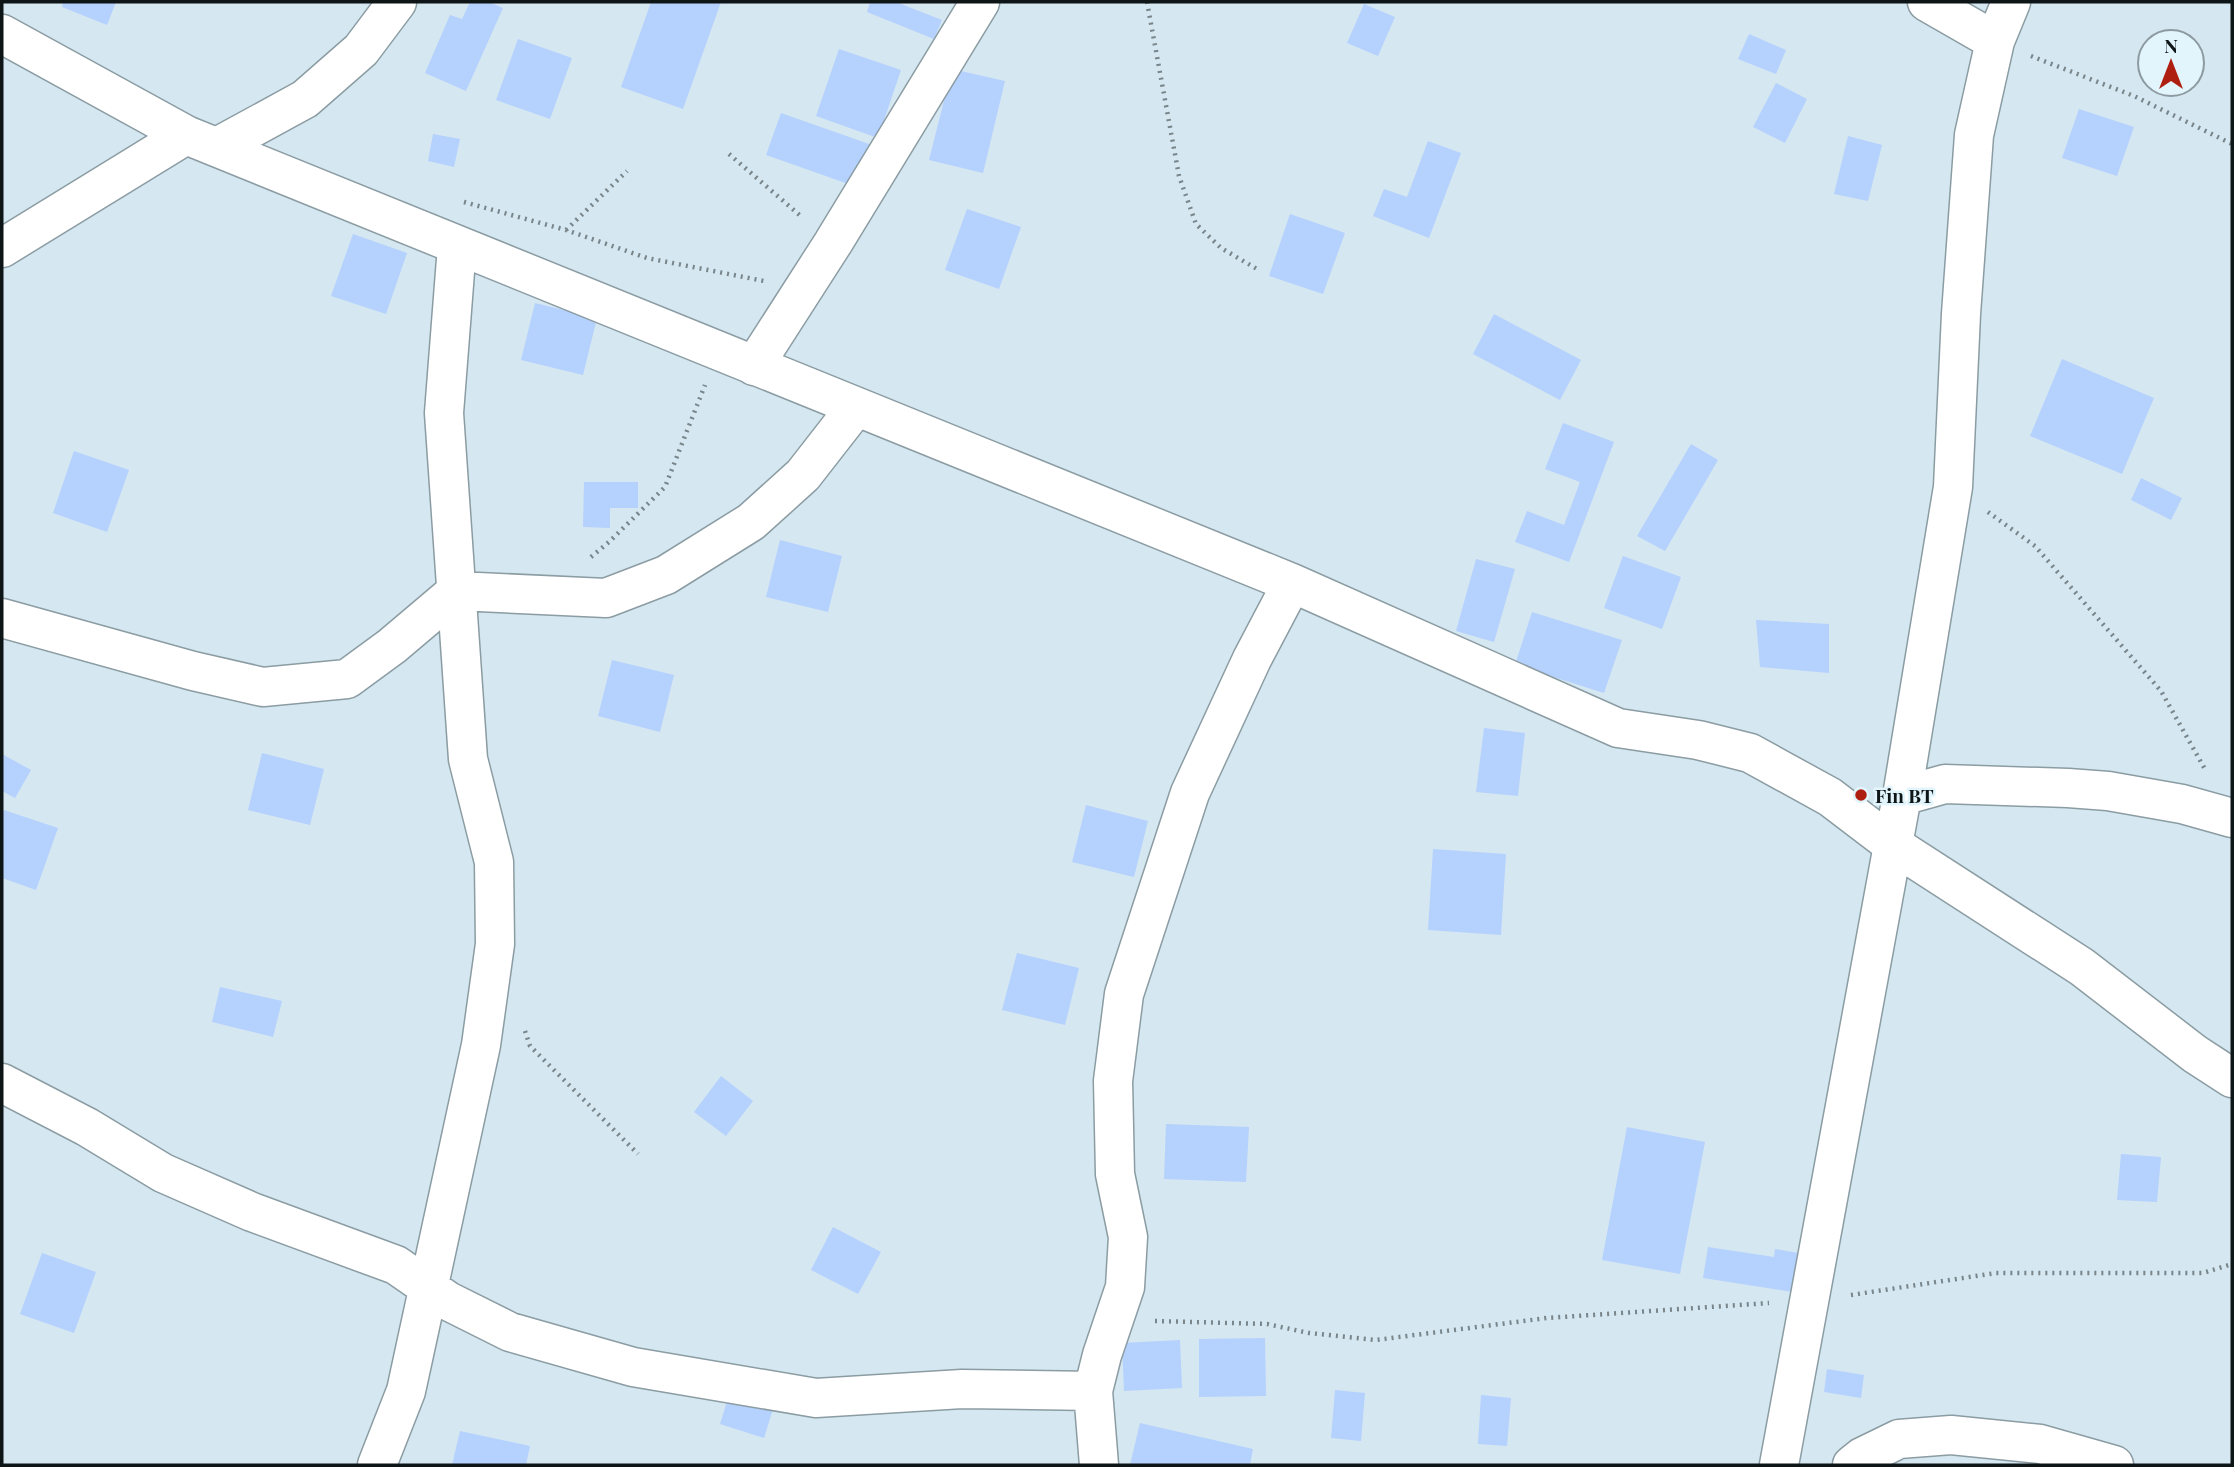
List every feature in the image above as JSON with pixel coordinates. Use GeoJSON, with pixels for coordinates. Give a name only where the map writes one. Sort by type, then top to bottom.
{"type":"FeatureCollection","features":[{"type":"Feature","properties":{"kind":"street"},"geometry":{"type":"LineString","coordinates":[[2,248],[201,141],[305,99],[361,50],[397,2]]}},
{"type":"Feature","properties":{"kind":"street"},"geometry":{"type":"LineString","coordinates":[[754,366],[805,289],[980,2]]}},
{"type":"Feature","properties":{"kind":"street"},"geometry":{"type":"LineString","coordinates":[[1927,2],[1995,41]]}},
{"type":"Feature","properties":{"kind":"street"},"geometry":{"type":"LineString","coordinates":[[1779,1465],[1902,796],[1953,488],[1961,314],[1974,135],[1995,41],[2011,2]]}},
{"type":"Feature","properties":{"kind":"street"},"geometry":{"type":"LineString","coordinates":[[2,34],[201,141],[1292,583],[1618,728],[1698,740],[1750,754],[1830,797],[1893,845],[2082,967],[2195,1054],[2232,1078]]}},
{"type":"Feature","properties":{"kind":"street"},"geometry":{"type":"LineString","coordinates":[[377,1465],[406,1391],[481,1045],[495,944],[494,862],[468,759],[444,413],[457,246]]}},
{"type":"Feature","properties":{"kind":"street"},"geometry":{"type":"LineString","coordinates":[[2,618],[193,671],[263,687],[347,679],[457,592],[606,598],[666,575],[751,522],[795,483],[821,455],[856,407]]}},
{"type":"Feature","properties":{"kind":"street"},"geometry":{"type":"LineString","coordinates":[[1099,1465],[1093,1391],[1102,1354],[1125,1287],[1128,1237],[1115,1174],[1113,1082],[1124,994],[1189,793],[1252,659],[1292,583]]}},
{"type":"Feature","properties":{"kind":"street"},"geometry":{"type":"LineString","coordinates":[[1902,796],[1945,785],[2068,788],[2108,791],[2182,804],[2232,818]]}},
{"type":"Feature","properties":{"kind":"street"},"geometry":{"type":"LineString","coordinates":[[2,1083],[87,1127],[163,1173],[252,1212],[396,1265],[448,1301],[510,1332],[621,1364],[816,1398],[962,1389],[1093,1391]]}},
{"type":"Feature","properties":{"kind":"street"},"geometry":{"type":"LineString","coordinates":[[1852,1465],[1862,1457],[1899,1439],[1951,1435],[2040,1444],[2115,1465]]}},
{"type":"Feature","properties":{"kind":"path"},"geometry":{"type":"LineString","coordinates":[[1147,2],[1179,176],[1196,224],[1221,248],[1257,269]]}},
{"type":"Feature","properties":{"kind":"path"},"geometry":{"type":"LineString","coordinates":[[1995,41],[2134,96],[2232,144]]}},
{"type":"Feature","properties":{"kind":"path"},"geometry":{"type":"LineString","coordinates":[[729,154],[833,243]]}},
{"type":"Feature","properties":{"kind":"path"},"geometry":{"type":"LineString","coordinates":[[566,230],[626,170]]}},
{"type":"Feature","properties":{"kind":"path"},"geometry":{"type":"LineString","coordinates":[[459,201],[566,230],[647,258],[805,289]]}},
{"type":"Feature","properties":{"kind":"path"},"geometry":{"type":"LineString","coordinates":[[590,558],[665,487],[717,351]]}},
{"type":"Feature","properties":{"kind":"path"},"geometry":{"type":"LineString","coordinates":[[1953,488],[2035,546],[2161,691],[2211,779]]}},
{"type":"Feature","properties":{"kind":"path"},"geometry":{"type":"LineString","coordinates":[[521,1020],[530,1046],[638,1154]]}},
{"type":"Feature","properties":{"kind":"path"},"geometry":{"type":"LineString","coordinates":[[1115,1320],[1267,1324],[1309,1333],[1376,1340],[1547,1318],[1810,1301],[1996,1273],[2203,1273],[2232,1264]]}},
{"type":"Feature","properties":{"kind":"building"},"geometry":{"type":"Polygon","coordinates":[[[63,2],[116,2],[107,25],[62,7],[63,2]]]}},
{"type":"Feature","properties":{"kind":"building"},"geometry":{"type":"Polygon","coordinates":[[[470,2],[489,2],[503,8],[466,91],[425,73],[450,15],[462,19],[470,2]]]}},
{"type":"Feature","properties":{"kind":"building"},"geometry":{"type":"Polygon","coordinates":[[[651,2],[721,2],[683,109],[621,87],[651,2]]]}},
{"type":"Feature","properties":{"kind":"building"},"geometry":{"type":"Polygon","coordinates":[[[870,2],[896,2],[942,20],[934,39],[867,12],[870,2]]]}},
{"type":"Feature","properties":{"kind":"building"},"geometry":{"type":"Polygon","coordinates":[[[1364,4],[1395,17],[1378,56],[1347,43],[1364,4]]]}},
{"type":"Feature","properties":{"kind":"building"},"geometry":{"type":"Polygon","coordinates":[[[1749,34],[1786,50],[1776,74],[1738,59],[1749,34]]]}},
{"type":"Feature","properties":{"kind":"building"},"geometry":{"type":"Polygon","coordinates":[[[518,39],[572,58],[550,119],[496,100],[518,39]]]}},
{"type":"Feature","properties":{"kind":"building"},"geometry":{"type":"Polygon","coordinates":[[[839,49],[901,70],[878,138],[816,116],[839,49]]]}},
{"type":"Feature","properties":{"kind":"building"},"geometry":{"type":"Polygon","coordinates":[[[952,69],[1005,81],[983,173],[929,160],[952,69]]]}},
{"type":"Feature","properties":{"kind":"building"},"geometry":{"type":"Polygon","coordinates":[[[1776,83],[1807,99],[1785,143],[1753,127],[1776,83]]]}},
{"type":"Feature","properties":{"kind":"building"},"geometry":{"type":"Polygon","coordinates":[[[2079,109],[2134,127],[2117,176],[2062,158],[2079,109]]]}},
{"type":"Feature","properties":{"kind":"building"},"geometry":{"type":"Polygon","coordinates":[[[781,113],[872,145],[857,187],[766,155],[781,113]]]}},
{"type":"Feature","properties":{"kind":"building"},"geometry":{"type":"Polygon","coordinates":[[[433,134],[460,139],[454,167],[428,161],[433,134]]]}},
{"type":"Feature","properties":{"kind":"building"},"geometry":{"type":"Polygon","coordinates":[[[1848,136],[1882,145],[1868,201],[1834,194],[1848,136]]]}},
{"type":"Feature","properties":{"kind":"building"},"geometry":{"type":"Polygon","coordinates":[[[1428,141],[1461,153],[1429,238],[1373,216],[1384,189],[1407,197],[1428,141]]]}},
{"type":"Feature","properties":{"kind":"building"},"geometry":{"type":"Polygon","coordinates":[[[967,209],[1021,227],[999,289],[945,270],[967,209]]]}},
{"type":"Feature","properties":{"kind":"building"},"geometry":{"type":"Polygon","coordinates":[[[1290,214],[1345,233],[1323,294],[1269,276],[1290,214]]]}},
{"type":"Feature","properties":{"kind":"building"},"geometry":{"type":"Polygon","coordinates":[[[353,234],[407,253],[386,314],[331,296],[353,234]]]}},
{"type":"Feature","properties":{"kind":"building"},"geometry":{"type":"Polygon","coordinates":[[[535,303],[597,318],[583,375],[521,360],[535,303]]]}},
{"type":"Feature","properties":{"kind":"building"},"geometry":{"type":"Polygon","coordinates":[[[1494,314],[1581,360],[1560,400],[1473,354],[1494,314]]]}},
{"type":"Feature","properties":{"kind":"building"},"geometry":{"type":"Polygon","coordinates":[[[2062,359],[2154,398],[2122,474],[2030,436],[2062,359]]]}},
{"type":"Feature","properties":{"kind":"building"},"geometry":{"type":"Polygon","coordinates":[[[1563,423],[1614,442],[1569,562],[1515,542],[1527,511],[1564,525],[1580,482],[1545,469],[1563,423]]]}},
{"type":"Feature","properties":{"kind":"building"},"geometry":{"type":"Polygon","coordinates":[[[1691,444],[1718,460],[1665,551],[1637,536],[1691,444]]]}},
{"type":"Feature","properties":{"kind":"building"},"geometry":{"type":"Polygon","coordinates":[[[74,451],[129,470],[107,532],[53,513],[74,451]]]}},
{"type":"Feature","properties":{"kind":"building"},"geometry":{"type":"Polygon","coordinates":[[[2141,478],[2182,498],[2171,520],[2131,500],[2141,478]]]}},
{"type":"Feature","properties":{"kind":"building"},"geometry":{"type":"Polygon","coordinates":[[[584,482],[638,482],[638,508],[610,508],[610,528],[583,527],[584,482]]]}},
{"type":"Feature","properties":{"kind":"building"},"geometry":{"type":"Polygon","coordinates":[[[780,540],[842,556],[828,612],[766,597],[780,540]]]}},
{"type":"Feature","properties":{"kind":"building"},"geometry":{"type":"Polygon","coordinates":[[[1623,556],[1681,577],[1662,629],[1604,608],[1623,556]]]}},
{"type":"Feature","properties":{"kind":"building"},"geometry":{"type":"Polygon","coordinates":[[[1476,559],[1515,569],[1494,642],[1456,631],[1476,559]]]}},
{"type":"Feature","properties":{"kind":"building"},"geometry":{"type":"Polygon","coordinates":[[[1532,612],[1622,640],[1604,693],[1515,665],[1532,612]]]}},
{"type":"Feature","properties":{"kind":"building"},"geometry":{"type":"Polygon","coordinates":[[[1756,620],[1829,624],[1829,673],[1760,667],[1756,620]]]}},
{"type":"Feature","properties":{"kind":"building"},"geometry":{"type":"Polygon","coordinates":[[[612,660],[674,675],[660,732],[598,716],[612,660]]]}},
{"type":"Feature","properties":{"kind":"building"},"geometry":{"type":"Polygon","coordinates":[[[1484,728],[1525,733],[1518,796],[1476,792],[1484,728]]]}},
{"type":"Feature","properties":{"kind":"building"},"geometry":{"type":"Polygon","coordinates":[[[262,753],[324,769],[310,825],[248,810],[262,753]]]}},
{"type":"Feature","properties":{"kind":"building"},"geometry":{"type":"Polygon","coordinates":[[[2,754],[31,770],[15,798],[2,791],[2,754]]]}},
{"type":"Feature","properties":{"kind":"building"},"geometry":{"type":"Polygon","coordinates":[[[1086,805],[1148,821],[1134,877],[1072,862],[1086,805]]]}},
{"type":"Feature","properties":{"kind":"building"},"geometry":{"type":"Polygon","coordinates":[[[4,810],[58,828],[36,890],[2,878],[4,810]]]}},
{"type":"Feature","properties":{"kind":"building"},"geometry":{"type":"Polygon","coordinates":[[[1433,849],[1506,854],[1501,935],[1428,930],[1433,849]]]}},
{"type":"Feature","properties":{"kind":"building"},"geometry":{"type":"Polygon","coordinates":[[[1017,953],[1079,968],[1065,1025],[1002,1010],[1017,953]]]}},
{"type":"Feature","properties":{"kind":"building"},"geometry":{"type":"Polygon","coordinates":[[[220,987],[282,1001],[273,1037],[212,1022],[220,987]]]}},
{"type":"Feature","properties":{"kind":"building"},"geometry":{"type":"Polygon","coordinates":[[[721,1076],[753,1101],[726,1136],[694,1112],[721,1076]]]}},
{"type":"Feature","properties":{"kind":"building"},"geometry":{"type":"Polygon","coordinates":[[[1166,1124],[1249,1127],[1246,1182],[1164,1179],[1166,1124]]]}},
{"type":"Feature","properties":{"kind":"building"},"geometry":{"type":"Polygon","coordinates":[[[1627,1127],[1705,1142],[1680,1274],[1602,1260],[1627,1127]]]}},
{"type":"Feature","properties":{"kind":"building"},"geometry":{"type":"Polygon","coordinates":[[[2121,1154],[2161,1157],[2157,1202],[2117,1200],[2121,1154]]]}},
{"type":"Feature","properties":{"kind":"building"},"geometry":{"type":"Polygon","coordinates":[[[833,1227],[881,1252],[858,1294],[811,1270],[833,1227]]]}},
{"type":"Feature","properties":{"kind":"building"},"geometry":{"type":"Polygon","coordinates":[[[1708,1247],[1774,1257],[1775,1249],[1799,1253],[1793,1292],[1703,1278],[1708,1247]]]}},
{"type":"Feature","properties":{"kind":"building"},"geometry":{"type":"Polygon","coordinates":[[[42,1253],[96,1272],[74,1333],[20,1314],[42,1253]]]}},
{"type":"Feature","properties":{"kind":"building"},"geometry":{"type":"Polygon","coordinates":[[[1265,1338],[1266,1396],[1199,1397],[1199,1339],[1265,1338]]]}},
{"type":"Feature","properties":{"kind":"building"},"geometry":{"type":"Polygon","coordinates":[[[1180,1340],[1182,1388],[1124,1391],[1122,1343],[1180,1340]]]}},
{"type":"Feature","properties":{"kind":"building"},"geometry":{"type":"Polygon","coordinates":[[[1827,1369],[1864,1375],[1861,1398],[1824,1392],[1827,1369]]]}},
{"type":"Feature","properties":{"kind":"building"},"geometry":{"type":"Polygon","coordinates":[[[1335,1390],[1365,1393],[1361,1441],[1331,1438],[1335,1390]]]}},
{"type":"Feature","properties":{"kind":"building"},"geometry":{"type":"Polygon","coordinates":[[[729,1395],[773,1409],[764,1438],[720,1424],[729,1395]]]}},
{"type":"Feature","properties":{"kind":"building"},"geometry":{"type":"Polygon","coordinates":[[[1481,1395],[1511,1398],[1507,1446],[1478,1444],[1481,1395]]]}},
{"type":"Feature","properties":{"kind":"building"},"geometry":{"type":"Polygon","coordinates":[[[1140,1423],[1253,1449],[1250,1465],[1130,1465],[1140,1423]]]}},
{"type":"Feature","properties":{"kind":"building"},"geometry":{"type":"Polygon","coordinates":[[[460,1431],[530,1446],[526,1465],[452,1465],[460,1431]]]}},
{"type":"Feature","properties":{"kind":"place","name":"Fin BT"},"geometry":{"type":"Point","coordinates":[1861,795]}}]}
